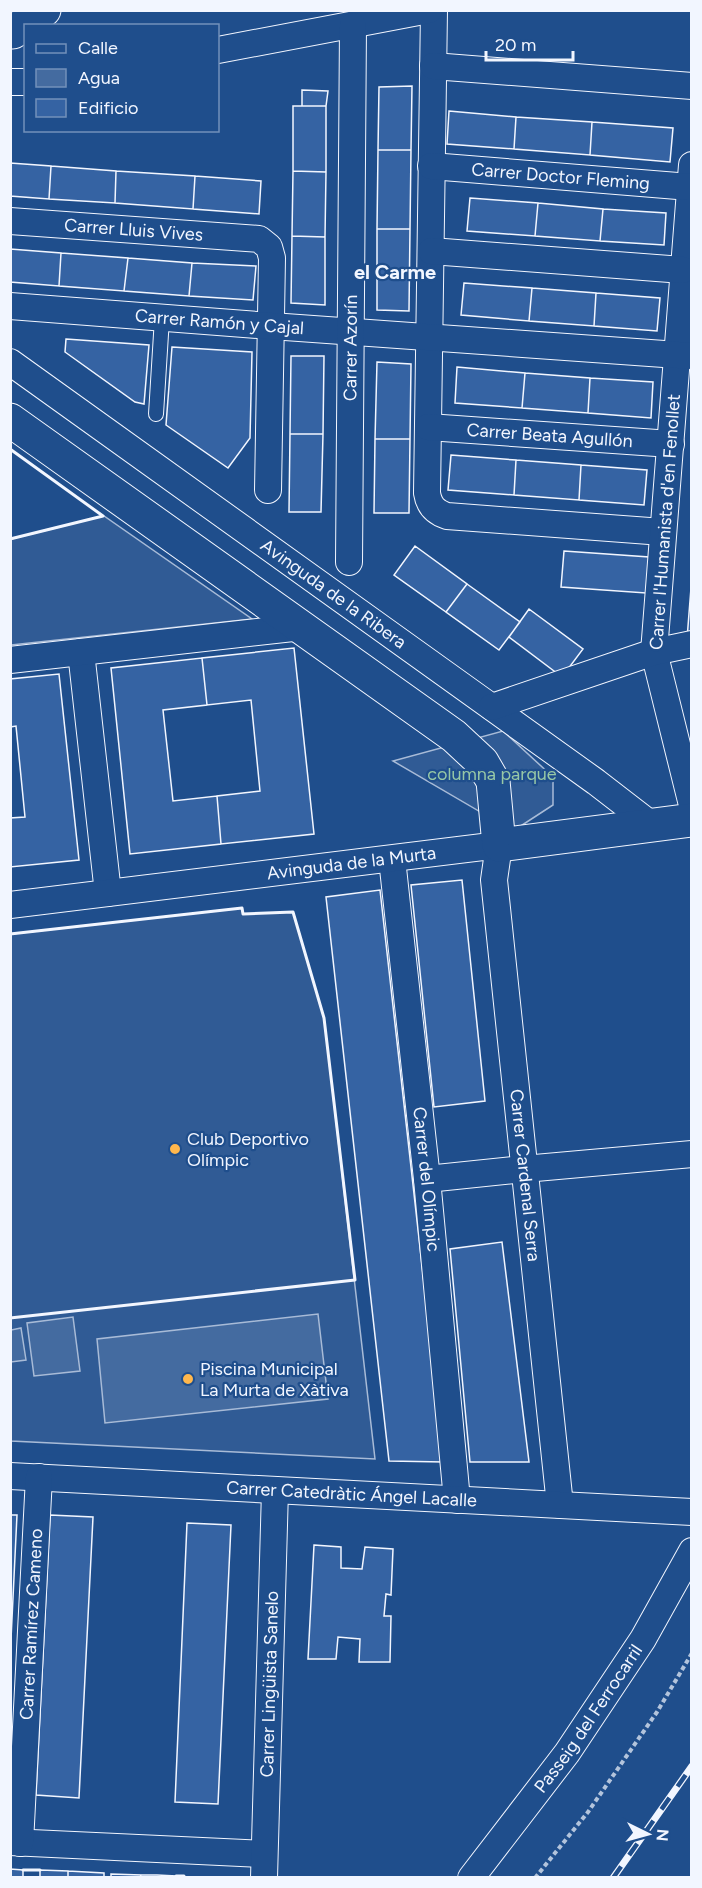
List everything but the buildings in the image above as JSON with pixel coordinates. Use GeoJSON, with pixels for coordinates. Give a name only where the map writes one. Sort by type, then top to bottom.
{"type":"FeatureCollection","features":[{"type":"Feature","properties":{"kind":"street"},"geometry":{"type":"LineString","coordinates":[[13,26],[44,10]]}},
{"type":"Feature","properties":{"kind":"street"},"geometry":{"type":"LineString","coordinates":[[219,50],[429,10]]}},
{"type":"Feature","properties":{"kind":"street"},"geometry":{"type":"LineString","coordinates":[[434,10],[427,493],[429,504],[439,513],[447,516],[663,532]]}},
{"type":"Feature","properties":{"kind":"street","name":"Carrer Azorín"},"geometry":{"type":"LineString","coordinates":[[349,562],[353,26]]}},
{"type":"Feature","properties":{"kind":"street"},"geometry":{"type":"LineString","coordinates":[[433,66],[692,86]]}},
{"type":"Feature","properties":{"kind":"street","name":"Carrer Doctor Fleming"},"geometry":{"type":"LineString","coordinates":[[431,166],[691,176]]}},
{"type":"Feature","properties":{"kind":"street","name":"Carrer l'Humanista d'en Fenollet"},"geometry":{"type":"LineString","coordinates":[[691,176],[684,355],[671,444],[654,652],[692,805]]}},
{"type":"Feature","properties":{"kind":"street","name":"Carrer Lluis Vives"},"geometry":{"type":"LineString","coordinates":[[10,221],[259,239],[268,247],[272,258],[271,326]]}},
{"type":"Feature","properties":{"kind":"street"},"geometry":{"type":"LineString","coordinates":[[431,250],[687,274]]}},
{"type":"Feature","properties":{"kind":"street","name":"Carrer Ramón y Cajal"},"geometry":{"type":"LineString","coordinates":[[10,306],[684,355]]}},
{"type":"Feature","properties":{"kind":"street"},"geometry":{"type":"LineString","coordinates":[[268,490],[271,326]]}},
{"type":"Feature","properties":{"kind":"street","name":"Avinguda de la Ribera"},"geometry":{"type":"LineString","coordinates":[[10,362],[596,782],[653,826]]}},
{"type":"Feature","properties":{"kind":"street"},"geometry":{"type":"LineString","coordinates":[[10,420],[454,736],[482,762],[493,781],[499,846]]}},
{"type":"Feature","properties":{"kind":"street","name":"Carrer Beata Agullón"},"geometry":{"type":"LineString","coordinates":[[428,427],[671,444]]}},
{"type":"Feature","properties":{"kind":"street"},"geometry":{"type":"LineString","coordinates":[[10,660],[302,627]]}},
{"type":"Feature","properties":{"kind":"street"},"geometry":{"type":"LineString","coordinates":[[492,707],[654,652],[692,644]]}},
{"type":"Feature","properties":{"kind":"street"},"geometry":{"type":"LineString","coordinates":[[81,652],[108,893]]}},
{"type":"Feature","properties":{"kind":"street","name":"Avinguda de la Murta"},"geometry":{"type":"LineString","coordinates":[[10,905],[499,846],[692,820]]}},
{"type":"Feature","properties":{"kind":"street","name":"Carrer Cardenal Serra"},"geometry":{"type":"LineString","coordinates":[[499,846],[494,880],[560,1505]]}},
{"type":"Feature","properties":{"kind":"street","name":"Carrer del Olímpic"},"geometry":{"type":"LineString","coordinates":[[392,859],[427,1179],[457,1500]]}},
{"type":"Feature","properties":{"kind":"street"},"geometry":{"type":"LineString","coordinates":[[427,1179],[524,1168],[692,1154]]}},
{"type":"Feature","properties":{"kind":"street","name":"Carrer Catedràtic Ángel Lacalle"},"geometry":{"type":"LineString","coordinates":[[10,1476],[692,1512]]}},
{"type":"Feature","properties":{"kind":"street","name":"Carrer Ramírez Cameno"},"geometry":{"type":"LineString","coordinates":[[16,1843],[39,1477]]}},
{"type":"Feature","properties":{"kind":"street","name":"Carrer Lingüista Sanelo"},"geometry":{"type":"LineString","coordinates":[[264,1866],[275,1490]]}},
{"type":"Feature","properties":{"kind":"street","name":"Passeig del Ferrocarril"},"geometry":{"type":"LineString","coordinates":[[471,1878],[567,1753],[643,1639],[692,1551]]}},
{"type":"Feature","properties":{"kind":"street"},"geometry":{"type":"LineString","coordinates":[[16,1843],[264,1866]]}},
{"type":"Feature","properties":{"kind":"lane"},"geometry":{"type":"LineString","coordinates":[[156,414],[162,318]]}},
{"type":"Feature","properties":{"kind":"path"},"geometry":{"type":"LineString","coordinates":[[535,1878],[588,1812],[657,1712],[692,1653]]}},
{"type":"Feature","properties":{"kind":"shaded area"},"geometry":{"type":"Polygon","coordinates":[[[104,516],[252,619],[11,645],[11,539],[104,516]]]}},
{"type":"Feature","properties":{"kind":"shaded area","name":"columna parque"},"geometry":{"type":"Polygon","coordinates":[[[503,731],[553,777],[553,805],[513,831],[393,761],[503,731]]]}},
{"type":"Feature","properties":{"kind":"shaded area","name":"Club Deportivo Olímpic"},"geometry":{"type":"Polygon","coordinates":[[[242,908],[243,914],[293,912],[324,1018],[375,1459],[11,1441],[11,934],[242,908]]]}},
{"type":"Feature","properties":{"kind":"water"},"geometry":{"type":"Polygon","coordinates":[[[318,1314],[328,1399],[105,1423],[97,1339],[318,1314]]]}},
{"type":"Feature","properties":{"kind":"water"},"geometry":{"type":"Polygon","coordinates":[[[73,1317],[80,1371],[34,1376],[27,1323],[73,1317]]]}},
{"type":"Feature","properties":{"kind":"water"},"geometry":{"type":"Polygon","coordinates":[[[21,1328],[26,1360],[11,1362],[11,1330],[21,1328]]]}},
{"type":"Feature","properties":{"kind":"railway"},"geometry":{"type":"LineString","coordinates":[[613,1878],[692,1766]]}},
{"type":"Feature","properties":{"kind":"wall"},"geometry":{"type":"LineString","coordinates":[[10,449],[103,516],[10,539]]}},
{"type":"Feature","properties":{"kind":"wall"},"geometry":{"type":"LineString","coordinates":[[10,934],[242,908],[243,914],[293,912],[324,1018],[355,1280],[10,1318]]}},
{"type":"Feature","properties":{"kind":"wall"},"geometry":{"type":"LineString","coordinates":[[23,1870],[40,1870]]}},
{"type":"Feature","properties":{"kind":"wall"},"geometry":{"type":"LineString","coordinates":[[176,1876],[184,1876]]}},
{"type":"Feature","properties":{"kind":"place","name":"Club Deportivo Olímpic"},"geometry":{"type":"Point","coordinates":[175,1149]}},
{"type":"Feature","properties":{"kind":"place","name":"Piscina Municipal La Murta de Xàtiva"},"geometry":{"type":"Point","coordinates":[188,1379]}},
{"type":"Feature","properties":{"kind":"district","name":"el Carme"},"geometry":{"type":"Point","coordinates":[395,272]}}]}
